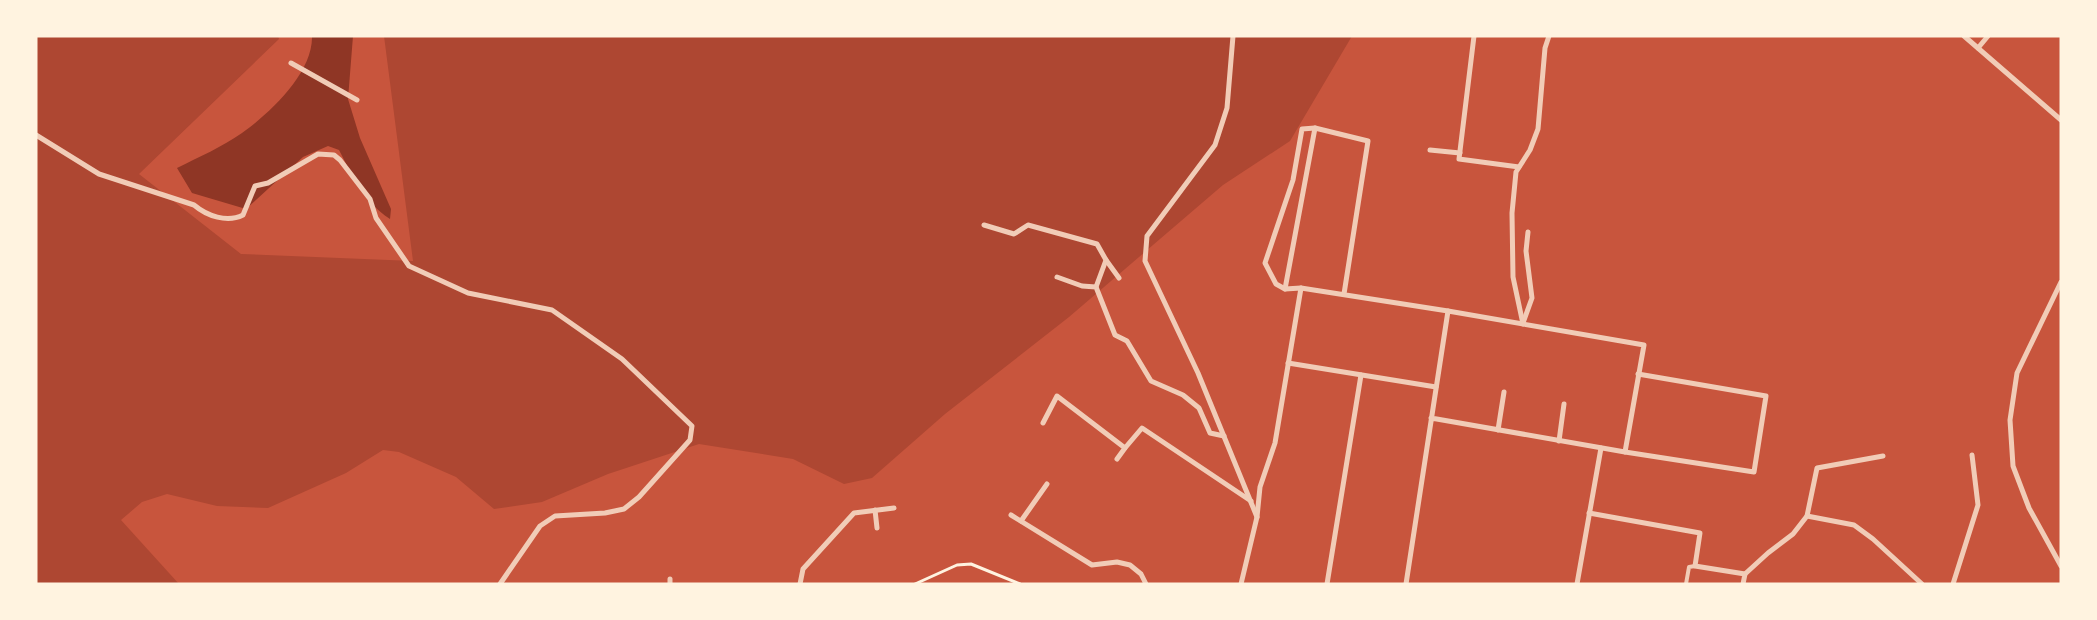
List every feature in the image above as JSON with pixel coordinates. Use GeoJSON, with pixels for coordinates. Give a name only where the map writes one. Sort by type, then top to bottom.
{"type":"FeatureCollection","features":[{"type":"Feature","properties":{"kind":"street"},"geometry":{"type":"LineString","coordinates":[[1233,36],[1227,108],[1215,145],[1146,236],[1145,261],[1198,373],[1257,518]]}},
{"type":"Feature","properties":{"kind":"street"},"geometry":{"type":"LineString","coordinates":[[1474,36],[1459,159],[1519,167]]}},
{"type":"Feature","properties":{"kind":"street"},"geometry":{"type":"LineString","coordinates":[[1522,324],[1513,277],[1512,213],[1516,172],[1530,150],[1538,129],[1544,48],[1549,36]]}},
{"type":"Feature","properties":{"kind":"street"},"geometry":{"type":"LineString","coordinates":[[1964,36],[2061,120]]}},
{"type":"Feature","properties":{"kind":"street"},"geometry":{"type":"LineString","coordinates":[[1978,48],[1988,36]]}},
{"type":"Feature","properties":{"kind":"street"},"geometry":{"type":"LineString","coordinates":[[291,62],[357,100]]}},
{"type":"Feature","properties":{"kind":"street"},"geometry":{"type":"LineString","coordinates":[[1344,294],[1368,141],[1315,128],[1302,128],[1293,180],[1265,263],[1276,284],[1285,289],[1301,288],[1344,294],[1644,345],[1625,452]]}},
{"type":"Feature","properties":{"kind":"street"},"geometry":{"type":"LineString","coordinates":[[1285,289],[1315,128]]}},
{"type":"Feature","properties":{"kind":"street"},"geometry":{"type":"LineString","coordinates":[[36,135],[99,174],[194,205],[204,214],[234,220],[243,215],[256,186],[268,183],[318,154],[334,155],[370,198],[376,218],[409,266],[468,292],[552,310],[622,359],[692,426],[690,440],[640,497],[624,509],[605,513],[555,516],[540,526],[500,584]]}},
{"type":"Feature","properties":{"kind":"street"},"geometry":{"type":"LineString","coordinates":[[1430,150],[1460,153]]}},
{"type":"Feature","properties":{"kind":"street"},"geometry":{"type":"LineString","coordinates":[[984,225],[1014,234],[1028,225],[1097,244],[1106,260],[1120,278]]}},
{"type":"Feature","properties":{"kind":"street"},"geometry":{"type":"LineString","coordinates":[[1522,324],[1532,298],[1526,251],[1528,232]]}},
{"type":"Feature","properties":{"kind":"street"},"geometry":{"type":"LineString","coordinates":[[1106,260],[1096,288],[1115,335],[1127,342],[1152,381],[1183,395],[1199,408],[1210,433],[1224,436]]}},
{"type":"Feature","properties":{"kind":"street"},"geometry":{"type":"LineString","coordinates":[[1057,277],[1082,286],[1096,288]]}},
{"type":"Feature","properties":{"kind":"street"},"geometry":{"type":"LineString","coordinates":[[2061,282],[2017,373],[2010,420],[2013,466],[2029,508],[2061,566]]}},
{"type":"Feature","properties":{"kind":"street"},"geometry":{"type":"LineString","coordinates":[[1241,584],[1257,518],[1260,486],[1275,443],[1301,288]]}},
{"type":"Feature","properties":{"kind":"street"},"geometry":{"type":"LineString","coordinates":[[1406,584],[1448,311]]}},
{"type":"Feature","properties":{"kind":"street"},"geometry":{"type":"LineString","coordinates":[[1288,363],[1436,387]]}},
{"type":"Feature","properties":{"kind":"street"},"geometry":{"type":"LineString","coordinates":[[1431,418],[1559,441],[1754,472],[1766,396],[1638,374]]}},
{"type":"Feature","properties":{"kind":"street"},"geometry":{"type":"LineString","coordinates":[[1327,584],[1361,375]]}},
{"type":"Feature","properties":{"kind":"street"},"geometry":{"type":"LineString","coordinates":[[1498,430],[1504,392]]}},
{"type":"Feature","properties":{"kind":"street"},"geometry":{"type":"LineString","coordinates":[[1043,422],[1057,396],[1125,448]]}},
{"type":"Feature","properties":{"kind":"street"},"geometry":{"type":"LineString","coordinates":[[1559,441],[1564,404]]}},
{"type":"Feature","properties":{"kind":"street"},"geometry":{"type":"LineString","coordinates":[[1116,459],[1142,428],[1251,501]]}},
{"type":"Feature","properties":{"kind":"street"},"geometry":{"type":"LineString","coordinates":[[1577,584],[1601,448]]}},
{"type":"Feature","properties":{"kind":"street"},"geometry":{"type":"LineString","coordinates":[[1954,584],[1978,505],[1972,455]]}},
{"type":"Feature","properties":{"kind":"street"},"geometry":{"type":"LineString","coordinates":[[1743,584],[1745,574],[1768,552],[1793,534],[1807,516],[1817,468],[1883,456]]}},
{"type":"Feature","properties":{"kind":"street"},"geometry":{"type":"LineString","coordinates":[[1020,521],[1030,510],[1047,484]]}},
{"type":"Feature","properties":{"kind":"street"},"geometry":{"type":"LineString","coordinates":[[800,584],[803,568],[854,513],[894,508]]}},
{"type":"Feature","properties":{"kind":"street"},"geometry":{"type":"LineString","coordinates":[[875,510],[877,528]]}},
{"type":"Feature","properties":{"kind":"street"},"geometry":{"type":"LineString","coordinates":[[1589,513],[1700,533],[1694,566],[1745,574]]}},
{"type":"Feature","properties":{"kind":"street"},"geometry":{"type":"LineString","coordinates":[[1011,515],[1092,565],[1117,562],[1130,565],[1141,574],[1146,584]]}},
{"type":"Feature","properties":{"kind":"street"},"geometry":{"type":"LineString","coordinates":[[1807,516],[1854,525],[1874,539],[1922,584]]}},
{"type":"Feature","properties":{"kind":"lane"},"geometry":{"type":"LineString","coordinates":[[1686,584],[1689,567],[1694,566]]}},
{"type":"Feature","properties":{"kind":"path"},"geometry":{"type":"LineString","coordinates":[[915,584],[957,565],[971,564],[1020,584]]}},
{"type":"Feature","properties":{"kind":"shaded area"},"geometry":{"type":"Polygon","coordinates":[[[36,36],[278,36],[279,39],[139,174],[241,254],[413,261],[384,36],[1352,36],[1290,141],[1223,185],[1069,317],[945,414],[872,478],[844,484],[793,459],[699,444],[608,474],[542,502],[494,509],[456,477],[399,452],[383,450],[346,473],[268,508],[217,506],[167,494],[142,502],[121,520],[179,584],[36,584],[36,36]]]}},
{"type":"Feature","properties":{"kind":"shaded area"},"geometry":{"type":"Polygon","coordinates":[[[312,36],[353,36],[348,99],[360,138],[391,209],[390,219],[372,204],[354,180],[339,150],[328,146],[303,157],[246,209],[192,193],[177,168],[234,138],[265,115],[298,78],[310,50],[312,36]]]}}]}
